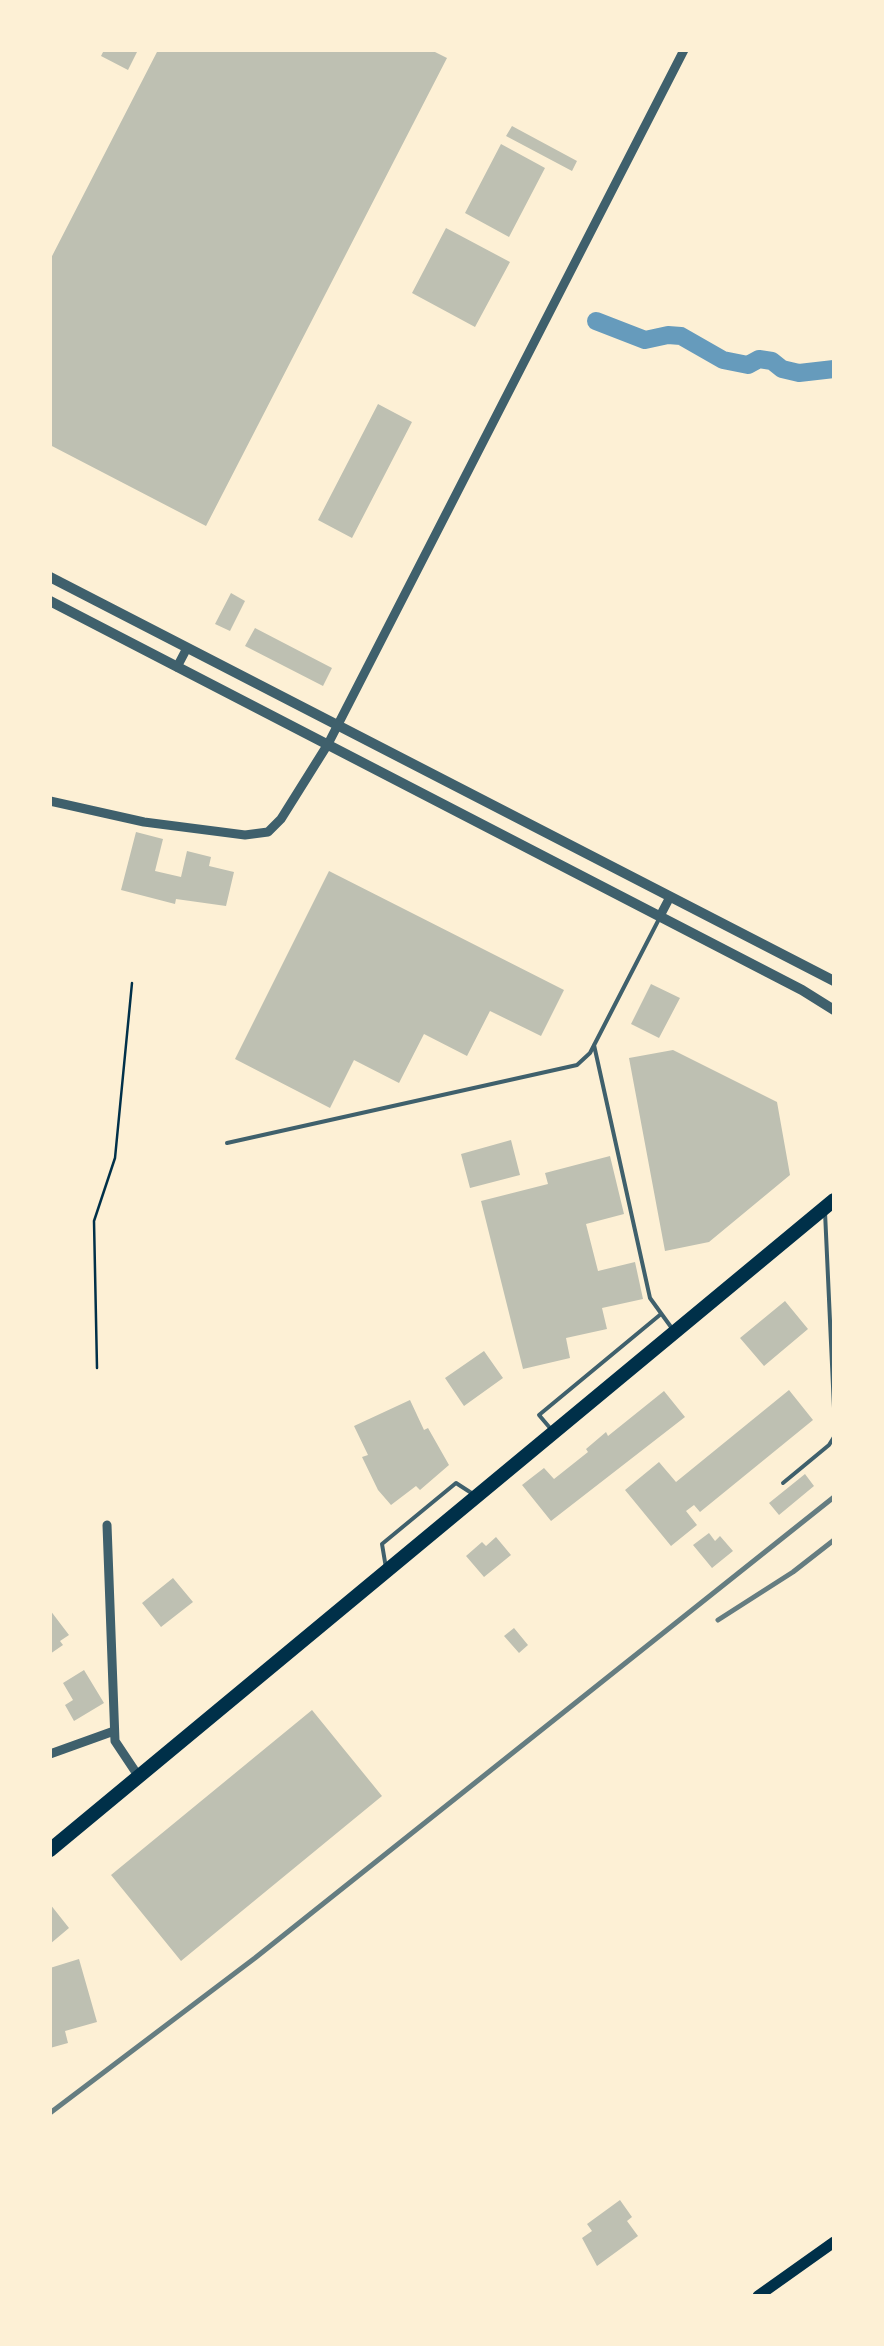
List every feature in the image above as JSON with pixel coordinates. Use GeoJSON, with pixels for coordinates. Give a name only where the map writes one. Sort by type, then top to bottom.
{"type":"FeatureCollection","features":[{"type":"Feature","properties":{"kind":"main road"},"geometry":{"type":"LineString","coordinates":[[50,1850],[829,1204]]}},
{"type":"Feature","properties":{"kind":"main road"},"geometry":{"type":"LineString","coordinates":[[758,2296],[834,2242]]}},
{"type":"Feature","properties":{"kind":"street"},"geometry":{"type":"LineString","coordinates":[[50,802],[167,826],[245,835],[261,834],[282,820],[338,726],[684,50]]}},
{"type":"Feature","properties":{"kind":"street"},"geometry":{"type":"LineString","coordinates":[[50,577],[834,980]]}},
{"type":"Feature","properties":{"kind":"street"},"geometry":{"type":"LineString","coordinates":[[50,601],[834,1010]]}},
{"type":"Feature","properties":{"kind":"street"},"geometry":{"type":"LineString","coordinates":[[177,667],[187,648]]}},
{"type":"Feature","properties":{"kind":"street"},"geometry":{"type":"LineString","coordinates":[[660,916],[670,897]]}},
{"type":"Feature","properties":{"kind":"street"},"geometry":{"type":"LineString","coordinates":[[107,1525],[114,1731],[117,1748],[139,1777]]}},
{"type":"Feature","properties":{"kind":"street"},"geometry":{"type":"LineString","coordinates":[[50,1754],[114,1731]]}},
{"type":"Feature","properties":{"kind":"lane"},"geometry":{"type":"LineString","coordinates":[[227,1143],[582,1062],[660,916]]}},
{"type":"Feature","properties":{"kind":"lane"},"geometry":{"type":"LineString","coordinates":[[594,1044],[650,1298],[675,1332]]}},
{"type":"Feature","properties":{"kind":"lane"},"geometry":{"type":"LineString","coordinates":[[829,1204],[834,1408]]}},
{"type":"Feature","properties":{"kind":"lane"},"geometry":{"type":"LineString","coordinates":[[554,1433],[539,1415],[661,1314]]}},
{"type":"Feature","properties":{"kind":"lane"},"geometry":{"type":"LineString","coordinates":[[783,1483],[834,1437]]}},
{"type":"Feature","properties":{"kind":"lane"},"geometry":{"type":"LineString","coordinates":[[386,1572],[382,1544],[456,1483],[477,1497]]}},
{"type":"Feature","properties":{"kind":"path"},"geometry":{"type":"LineString","coordinates":[[97,1368],[94,1221],[114,1158],[132,983]]}},
{"type":"Feature","properties":{"kind":"building"},"geometry":{"type":"Polygon","coordinates":[[[104,50],[138,50],[128,70],[101,56],[104,50]]]}},
{"type":"Feature","properties":{"kind":"building"},"geometry":{"type":"Polygon","coordinates":[[[158,50],[431,50],[447,58],[206,526],[50,445],[50,260],[158,50]]]}},
{"type":"Feature","properties":{"kind":"building"},"geometry":{"type":"Polygon","coordinates":[[[512,126],[577,161],[572,171],[506,136],[512,126]]]}},
{"type":"Feature","properties":{"kind":"building"},"geometry":{"type":"Polygon","coordinates":[[[501,144],[545,168],[509,237],[465,213],[501,144]]]}},
{"type":"Feature","properties":{"kind":"building"},"geometry":{"type":"Polygon","coordinates":[[[446,228],[510,262],[475,327],[412,293],[446,228]]]}},
{"type":"Feature","properties":{"kind":"building"},"geometry":{"type":"Polygon","coordinates":[[[378,404],[412,422],[352,538],[318,520],[378,404]]]}},
{"type":"Feature","properties":{"kind":"building"},"geometry":{"type":"Polygon","coordinates":[[[231,593],[245,601],[230,631],[215,624],[231,593]]]}},
{"type":"Feature","properties":{"kind":"building"},"geometry":{"type":"Polygon","coordinates":[[[255,628],[332,668],[323,686],[245,646],[255,628]]]}},
{"type":"Feature","properties":{"kind":"building"},"geometry":{"type":"Polygon","coordinates":[[[136,832],[163,839],[155,871],[181,877],[187,851],[211,857],[209,866],[234,872],[226,906],[176,899],[175,904],[121,890],[136,832]]]}},
{"type":"Feature","properties":{"kind":"building"},"geometry":{"type":"Polygon","coordinates":[[[329,871],[564,990],[541,1036],[490,1011],[467,1056],[424,1034],[399,1083],[354,1060],[330,1108],[235,1059],[329,871]]]}},
{"type":"Feature","properties":{"kind":"building"},"geometry":{"type":"Polygon","coordinates":[[[651,984],[680,998],[659,1038],[631,1024],[651,984]]]}},
{"type":"Feature","properties":{"kind":"building"},"geometry":{"type":"Polygon","coordinates":[[[673,1050],[777,1102],[790,1175],[709,1242],[665,1251],[629,1058],[673,1050]]]}},
{"type":"Feature","properties":{"kind":"building"},"geometry":{"type":"Polygon","coordinates":[[[511,1140],[520,1175],[470,1188],[461,1154],[511,1140]]]}},
{"type":"Feature","properties":{"kind":"building"},"geometry":{"type":"Polygon","coordinates":[[[610,1156],[624,1214],[586,1224],[598,1271],[635,1262],[643,1299],[602,1308],[607,1329],[566,1338],[570,1358],[523,1369],[481,1201],[548,1184],[545,1173],[610,1156]]]}},
{"type":"Feature","properties":{"kind":"building"},"geometry":{"type":"Polygon","coordinates":[[[785,1301],[808,1329],[764,1366],[740,1338],[785,1301]]]}},
{"type":"Feature","properties":{"kind":"building"},"geometry":{"type":"Polygon","coordinates":[[[484,1351],[503,1378],[464,1406],[445,1378],[484,1351]]]}},
{"type":"Feature","properties":{"kind":"building"},"geometry":{"type":"Polygon","coordinates":[[[789,1390],[813,1420],[700,1512],[694,1505],[686,1511],[697,1525],[671,1546],[625,1490],[659,1462],[676,1482],[789,1390]]]}},
{"type":"Feature","properties":{"kind":"building"},"geometry":{"type":"Polygon","coordinates":[[[664,1391],[685,1417],[551,1521],[522,1485],[544,1468],[554,1479],[606,1432],[608,1436],[664,1391]]]}},
{"type":"Feature","properties":{"kind":"building"},"geometry":{"type":"Polygon","coordinates":[[[410,1400],[424,1430],[428,1428],[449,1465],[420,1490],[416,1486],[391,1505],[378,1490],[362,1457],[368,1455],[354,1426],[410,1400]]]}},
{"type":"Feature","properties":{"kind":"building"},"geometry":{"type":"Polygon","coordinates":[[[805,1474],[814,1486],[779,1515],[769,1503],[805,1474]]]}},
{"type":"Feature","properties":{"kind":"building"},"geometry":{"type":"Polygon","coordinates":[[[709,1533],[715,1541],[720,1536],[733,1551],[712,1568],[693,1545],[709,1533]]]}},
{"type":"Feature","properties":{"kind":"building"},"geometry":{"type":"Polygon","coordinates":[[[496,1537],[511,1555],[484,1577],[466,1556],[482,1542],[486,1546],[496,1537]]]}},
{"type":"Feature","properties":{"kind":"building"},"geometry":{"type":"Polygon","coordinates":[[[173,1578],[193,1602],[161,1627],[142,1603],[173,1578]]]}},
{"type":"Feature","properties":{"kind":"building"},"geometry":{"type":"Polygon","coordinates":[[[50,1610],[69,1635],[50,1654],[50,1610]]]}},
{"type":"Feature","properties":{"kind":"building"},"geometry":{"type":"Polygon","coordinates":[[[514,1628],[528,1645],[519,1653],[504,1636],[514,1628]]]}},
{"type":"Feature","properties":{"kind":"building"},"geometry":{"type":"Polygon","coordinates":[[[84,1670],[104,1703],[74,1721],[65,1705],[73,1700],[63,1683],[84,1670]]]}},
{"type":"Feature","properties":{"kind":"building"},"geometry":{"type":"Polygon","coordinates":[[[312,1710],[382,1796],[181,1961],[111,1875],[312,1710]]]}},
{"type":"Feature","properties":{"kind":"building"},"geometry":{"type":"Polygon","coordinates":[[[50,1904],[69,1928],[50,1944],[50,1904]]]}},
{"type":"Feature","properties":{"kind":"building"},"geometry":{"type":"Polygon","coordinates":[[[79,1959],[97,2022],[65,2031],[68,2043],[50,2048],[50,1968],[79,1959]]]}},
{"type":"Feature","properties":{"kind":"building"},"geometry":{"type":"Polygon","coordinates":[[[620,2200],[632,2217],[627,2221],[638,2236],[597,2266],[582,2238],[592,2231],[587,2224],[620,2200]]]}},
{"type":"Feature","properties":{"kind":"waterway"},"geometry":{"type":"LineString","coordinates":[[596,321],[645,340],[681,336],[723,360],[748,365],[759,359],[772,361],[782,369],[799,373],[834,369]]}},
{"type":"Feature","properties":{"kind":"railway"},"geometry":{"type":"LineString","coordinates":[[50,2113],[255,1958],[834,1497]]}},
{"type":"Feature","properties":{"kind":"railway"},"geometry":{"type":"LineString","coordinates":[[718,1620],[793,1572],[834,1540]]}}]}
